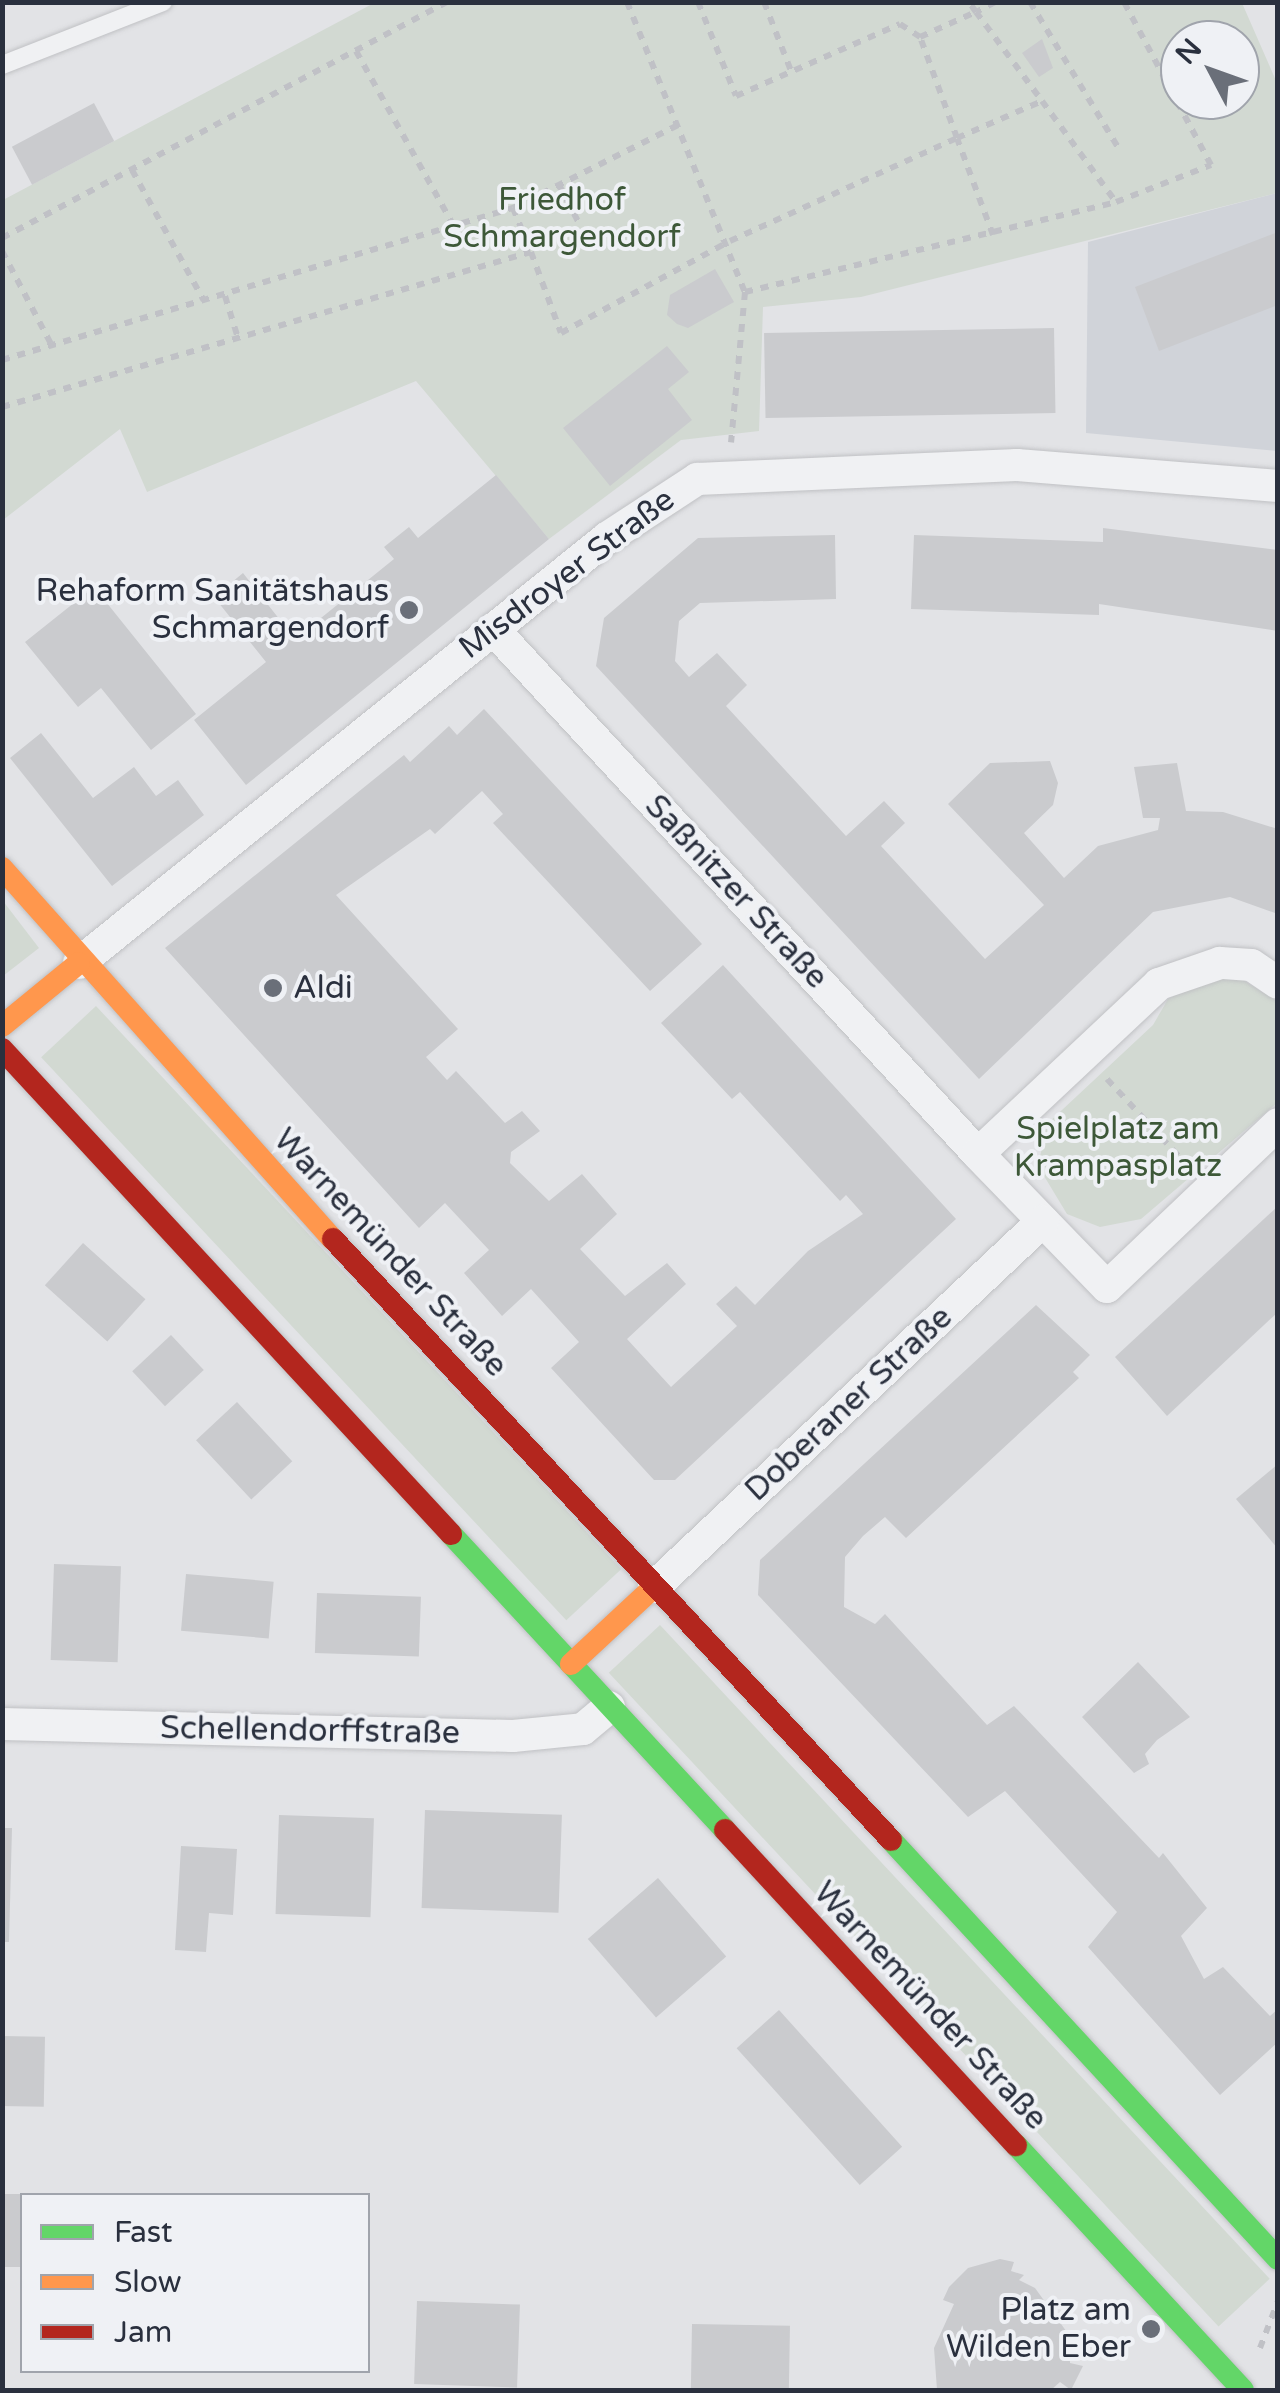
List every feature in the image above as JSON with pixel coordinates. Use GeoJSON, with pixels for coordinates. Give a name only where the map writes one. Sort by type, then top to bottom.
{"type":"FeatureCollection","features":[{"type":"Feature","properties":{"kind":"street","name":"Misdroyer Straße"},"geometry":{"type":"LineString","coordinates":[[78,962],[662,495],[697,479],[1017,465],[1278,486]]}},
{"type":"Feature","properties":{"kind":"street","name":"Saßnitzer Straße"},"geometry":{"type":"LineString","coordinates":[[493,629],[978,1154],[1107,1288],[1278,1124]]}},
{"type":"Feature","properties":{"kind":"street","name":"Warnemünder Straße"},"geometry":{"type":"LineString","coordinates":[[2,868],[78,962],[1278,2258]]}},
{"type":"Feature","properties":{"kind":"street"},"geometry":{"type":"LineString","coordinates":[[2,1026],[78,962]]}},
{"type":"Feature","properties":{"kind":"street"},"geometry":{"type":"LineString","coordinates":[[978,1154],[1158,984],[1220,963],[1251,965],[1278,982]]}},
{"type":"Feature","properties":{"kind":"street","name":"Warnemünder Straße"},"geometry":{"type":"LineString","coordinates":[[2,1049],[1243,2390]]}},
{"type":"Feature","properties":{"kind":"street","name":"Doberaner Straße"},"geometry":{"type":"LineString","coordinates":[[654,1586],[1043,1220]]}},
{"type":"Feature","properties":{"kind":"street"},"geometry":{"type":"LineString","coordinates":[[571,1664],[654,1586]]}},
{"type":"Feature","properties":{"kind":"street","name":"Schellendorffstraße"},"geometry":{"type":"LineString","coordinates":[[2,1724],[513,1736],[583,1729],[609,1707]]}},
{"type":"Feature","properties":{"kind":"lane"},"geometry":{"type":"LineString","coordinates":[[2,65],[163,2]]}},
{"type":"Feature","properties":{"kind":"path"},"geometry":{"type":"LineString","coordinates":[[2,238],[447,2]]}},
{"type":"Feature","properties":{"kind":"path"},"geometry":{"type":"LineString","coordinates":[[627,2],[730,241],[745,292],[730,448]]}},
{"type":"Feature","properties":{"kind":"path"},"geometry":{"type":"LineString","coordinates":[[698,2],[736,96],[900,24],[920,37],[993,235]]}},
{"type":"Feature","properties":{"kind":"path"},"geometry":{"type":"LineString","coordinates":[[764,2],[791,72]]}},
{"type":"Feature","properties":{"kind":"path"},"geometry":{"type":"LineString","coordinates":[[970,2],[1116,202]]}},
{"type":"Feature","properties":{"kind":"path"},"geometry":{"type":"LineString","coordinates":[[920,37],[995,2]]}},
{"type":"Feature","properties":{"kind":"path"},"geometry":{"type":"LineString","coordinates":[[1030,2],[1119,149]]}},
{"type":"Feature","properties":{"kind":"path"},"geometry":{"type":"LineString","coordinates":[[745,292],[993,235],[1116,202],[1210,164],[1124,2]]}},
{"type":"Feature","properties":{"kind":"path"},"geometry":{"type":"LineString","coordinates":[[356,51],[454,226]]}},
{"type":"Feature","properties":{"kind":"path"},"geometry":{"type":"LineString","coordinates":[[513,208],[562,334],[730,241],[1042,101]]}},
{"type":"Feature","properties":{"kind":"path"},"geometry":{"type":"LineString","coordinates":[[2,360],[513,208],[680,124]]}},
{"type":"Feature","properties":{"kind":"path"},"geometry":{"type":"LineString","coordinates":[[132,170],[204,302]]}},
{"type":"Feature","properties":{"kind":"path"},"geometry":{"type":"LineString","coordinates":[[559,185],[581,227]]}},
{"type":"Feature","properties":{"kind":"path"},"geometry":{"type":"LineString","coordinates":[[2,251],[52,346]]}},
{"type":"Feature","properties":{"kind":"path"},"geometry":{"type":"LineString","coordinates":[[2,406],[531,252]]}},
{"type":"Feature","properties":{"kind":"path"},"geometry":{"type":"LineString","coordinates":[[225,296],[238,338]]}},
{"type":"Feature","properties":{"kind":"path"},"geometry":{"type":"LineString","coordinates":[[1100,1072],[1194,1173]]}},
{"type":"Feature","properties":{"kind":"path"},"geometry":{"type":"LineString","coordinates":[[1257,2354],[1278,2301]]}},
{"type":"Feature","properties":{"kind":"shaded area"},"geometry":{"type":"Polygon","coordinates":[[[1277,193],[1277,451],[1086,433],[1088,242],[1277,193]]]}},
{"type":"Feature","properties":{"kind":"green space","name":"Friedhof Schmargendorf"},"geometry":{"type":"Polygon","coordinates":[[[374,3],[1242,3],[1249,20],[1160,20],[1160,120],[1260,120],[1260,44],[1277,83],[1277,193],[861,297],[763,307],[759,431],[681,440],[549,539],[416,381],[147,492],[120,429],[3,520],[3,200],[374,3]]]}},
{"type":"Feature","properties":{"kind":"green space"},"geometry":{"type":"Polygon","coordinates":[[[3,901],[39,948],[3,976],[3,901]]]}},
{"type":"Feature","properties":{"kind":"green space","name":"Spielplatz am Krampasplatz"},"geometry":{"type":"Polygon","coordinates":[[[1207,978],[1240,978],[1278,1002],[1277,1103],[1141,1219],[1100,1227],[1067,1214],[1038,1166],[1047,1124],[1153,1025],[1168,999],[1207,978]]]}},
{"type":"Feature","properties":{"kind":"green space"},"geometry":{"type":"Polygon","coordinates":[[[96,1006],[621,1569],[566,1620],[41,1057],[96,1006]]]}},
{"type":"Feature","properties":{"kind":"green space"},"geometry":{"type":"Polygon","coordinates":[[[660,1625],[1270,2279],[1219,2327],[609,1673],[660,1625]]]}},
{"type":"Feature","properties":{"kind":"building"},"geometry":{"type":"Polygon","coordinates":[[[1042,39],[1053,68],[1039,77],[1022,53],[1042,39]]]}},
{"type":"Feature","properties":{"kind":"building"},"geometry":{"type":"Polygon","coordinates":[[[94,103],[114,141],[32,185],[12,147],[94,103]]]}},
{"type":"Feature","properties":{"kind":"building"},"geometry":{"type":"Polygon","coordinates":[[[1278,232],[1278,305],[1159,351],[1135,287],[1278,232]]]}},
{"type":"Feature","properties":{"kind":"building"},"geometry":{"type":"Polygon","coordinates":[[[715,269],[734,302],[688,328],[677,324],[667,315],[670,295],[715,269]]]}},
{"type":"Feature","properties":{"kind":"building"},"geometry":{"type":"Polygon","coordinates":[[[1054,328],[1055,413],[766,418],[764,333],[1054,328]]]}},
{"type":"Feature","properties":{"kind":"building"},"geometry":{"type":"Polygon","coordinates":[[[667,346],[689,372],[668,389],[692,420],[610,486],[563,428],[667,346]]]}},
{"type":"Feature","properties":{"kind":"building"},"geometry":{"type":"Polygon","coordinates":[[[496,475],[549,539],[246,785],[194,720],[266,662],[214,597],[243,573],[295,639],[394,559],[384,547],[409,527],[418,538],[496,475]]]}},
{"type":"Feature","properties":{"kind":"building"},"geometry":{"type":"Polygon","coordinates":[[[1103,528],[1278,550],[1278,631],[1099,604],[1099,615],[911,609],[914,535],[1103,542],[1103,528]]]}},
{"type":"Feature","properties":{"kind":"building"},"geometry":{"type":"Polygon","coordinates":[[[835,535],[836,599],[700,603],[679,621],[675,661],[689,677],[717,653],[747,685],[726,706],[846,836],[884,801],[905,823],[881,846],[985,959],[1044,905],[948,804],[990,763],[1050,761],[1058,783],[1053,805],[1024,833],[1064,878],[1098,846],[1158,830],[1160,818],[1143,818],[1134,767],[1177,763],[1186,811],[1223,812],[1278,829],[1278,914],[1230,897],[1153,912],[979,1079],[596,666],[604,618],[698,538],[835,535]]]}},
{"type":"Feature","properties":{"kind":"building"},"geometry":{"type":"Polygon","coordinates":[[[94,587],[196,714],[151,750],[101,688],[78,707],[25,642],[94,587]]]}},
{"type":"Feature","properties":{"kind":"building"},"geometry":{"type":"Polygon","coordinates":[[[484,709],[702,944],[650,991],[493,823],[503,814],[482,791],[435,834],[430,829],[336,895],[458,1029],[426,1057],[447,1080],[456,1071],[505,1123],[522,1111],[540,1131],[511,1152],[510,1163],[549,1201],[582,1174],[617,1214],[580,1249],[625,1296],[667,1263],[686,1284],[627,1339],[671,1387],[737,1326],[716,1304],[736,1286],[755,1305],[808,1251],[863,1214],[846,1195],[840,1201],[740,1092],[732,1099],[661,1023],[723,965],[956,1219],[675,1480],[654,1480],[551,1368],[579,1342],[531,1289],[502,1316],[464,1273],[489,1250],[445,1203],[419,1228],[165,948],[404,755],[410,762],[449,726],[457,735],[484,709]]]}},
{"type":"Feature","properties":{"kind":"building"},"geometry":{"type":"Polygon","coordinates":[[[41,733],[93,798],[134,767],[156,796],[178,780],[204,815],[112,886],[10,758],[41,733]]]}},
{"type":"Feature","properties":{"kind":"building"},"geometry":{"type":"Polygon","coordinates":[[[1278,1206],[1278,1312],[1167,1416],[1115,1357],[1278,1206]]]}},
{"type":"Feature","properties":{"kind":"building"},"geometry":{"type":"Polygon","coordinates":[[[83,1243],[145,1299],[107,1342],[45,1285],[83,1243]]]}},
{"type":"Feature","properties":{"kind":"building"},"geometry":{"type":"Polygon","coordinates":[[[1036,1305],[1090,1355],[1073,1372],[1079,1378],[906,1538],[885,1517],[863,1536],[845,1557],[844,1607],[875,1624],[885,1614],[987,1725],[1014,1706],[1159,1858],[1163,1853],[1207,1908],[1181,1936],[1204,1979],[1223,1967],[1270,2016],[1278,2009],[1278,2042],[1220,2095],[1088,1947],[1117,1912],[1005,1791],[968,1817],[758,1595],[760,1560],[1036,1305]]]}},
{"type":"Feature","properties":{"kind":"building"},"geometry":{"type":"Polygon","coordinates":[[[171,1335],[204,1370],[165,1406],[132,1371],[171,1335]]]}},
{"type":"Feature","properties":{"kind":"building"},"geometry":{"type":"Polygon","coordinates":[[[237,1402],[292,1461],[251,1499],[196,1440],[237,1402]]]}},
{"type":"Feature","properties":{"kind":"building"},"geometry":{"type":"Polygon","coordinates":[[[1278,1464],[1278,1549],[1236,1499],[1278,1464]]]}},
{"type":"Feature","properties":{"kind":"building"},"geometry":{"type":"Polygon","coordinates":[[[54,1564],[121,1566],[118,1662],[51,1660],[54,1564]]]}},
{"type":"Feature","properties":{"kind":"building"},"geometry":{"type":"Polygon","coordinates":[[[186,1574],[274,1582],[269,1638],[181,1631],[186,1574]]]}},
{"type":"Feature","properties":{"kind":"building"},"geometry":{"type":"Polygon","coordinates":[[[317,1593],[421,1597],[419,1657],[315,1653],[317,1593]]]}},
{"type":"Feature","properties":{"kind":"building"},"geometry":{"type":"Polygon","coordinates":[[[1138,1662],[1190,1717],[1157,1740],[1145,1754],[1149,1764],[1134,1773],[1082,1717],[1138,1662]]]}},
{"type":"Feature","properties":{"kind":"building"},"geometry":{"type":"Polygon","coordinates":[[[425,1810],[562,1815],[558,1913],[422,1908],[425,1810]]]}},
{"type":"Feature","properties":{"kind":"building"},"geometry":{"type":"Polygon","coordinates":[[[279,1815],[374,1818],[370,1917],[276,1914],[279,1815]]]}},
{"type":"Feature","properties":{"kind":"building"},"geometry":{"type":"Polygon","coordinates":[[[2,1828],[12,1828],[9,1942],[2,1942],[2,1828]]]}},
{"type":"Feature","properties":{"kind":"building"},"geometry":{"type":"Polygon","coordinates":[[[181,1846],[237,1849],[233,1915],[209,1913],[206,1952],[175,1950],[181,1846]]]}},
{"type":"Feature","properties":{"kind":"building"},"geometry":{"type":"Polygon","coordinates":[[[658,1878],[726,1956],[656,2018],[588,1939],[658,1878]]]}},
{"type":"Feature","properties":{"kind":"building"},"geometry":{"type":"Polygon","coordinates":[[[779,2010],[902,2147],[860,2185],[737,2048],[779,2010]]]}},
{"type":"Feature","properties":{"kind":"building"},"geometry":{"type":"Polygon","coordinates":[[[2,2036],[45,2037],[44,2107],[2,2106],[2,2036]]]}},
{"type":"Feature","properties":{"kind":"building"},"geometry":{"type":"Polygon","coordinates":[[[2,2194],[20,2194],[20,2267],[2,2267],[2,2194]]]}},
{"type":"Feature","properties":{"kind":"building"},"geometry":{"type":"Polygon","coordinates":[[[1000,2259],[1014,2262],[1011,2271],[1024,2275],[1019,2280],[1035,2288],[1069,2335],[1070,2363],[1083,2366],[1071,2390],[1060,2382],[1051,2390],[937,2390],[934,2348],[954,2304],[943,2300],[949,2287],[968,2268],[1000,2259]]]}},
{"type":"Feature","properties":{"kind":"building"},"geometry":{"type":"Polygon","coordinates":[[[417,2301],[520,2305],[517,2388],[414,2384],[417,2301]]]}},
{"type":"Feature","properties":{"kind":"building"},"geometry":{"type":"Polygon","coordinates":[[[692,2324],[790,2326],[789,2390],[691,2390],[692,2324]]]}},
{"type":"Feature","properties":{"kind":"traffic: fast"},"geometry":{"type":"LineString","coordinates":[[451,1534],[725,1830]]}},
{"type":"Feature","properties":{"kind":"traffic: fast"},"geometry":{"type":"LineString","coordinates":[[891,1840],[1278,2259]]}},
{"type":"Feature","properties":{"kind":"traffic: fast"},"geometry":{"type":"LineString","coordinates":[[1016,2145],[1243,2390]]}},
{"type":"Feature","properties":{"kind":"traffic: slow"},"geometry":{"type":"LineString","coordinates":[[2,868],[333,1239]]}},
{"type":"Feature","properties":{"kind":"traffic: slow"},"geometry":{"type":"LineString","coordinates":[[2,1026],[79,963]]}},
{"type":"Feature","properties":{"kind":"traffic: slow"},"geometry":{"type":"LineString","coordinates":[[571,1664],[654,1587]]}},
{"type":"Feature","properties":{"kind":"traffic: jam"},"geometry":{"type":"LineString","coordinates":[[2,1049],[451,1534]]}},
{"type":"Feature","properties":{"kind":"traffic: jam"},"geometry":{"type":"LineString","coordinates":[[333,1239],[891,1840]]}},
{"type":"Feature","properties":{"kind":"traffic: jam"},"geometry":{"type":"LineString","coordinates":[[725,1830],[1016,2145]]}},
{"type":"Feature","properties":{"kind":"place","name":"Rehaform Sanitätshaus Schmargendorf"},"geometry":{"type":"Point","coordinates":[409,610]}},
{"type":"Feature","properties":{"kind":"place","name":"Aldi"},"geometry":{"type":"Point","coordinates":[273,988]}},
{"type":"Feature","properties":{"kind":"place","name":"Platz am Wilden Eber"},"geometry":{"type":"Point","coordinates":[1151,2329]}}]}
